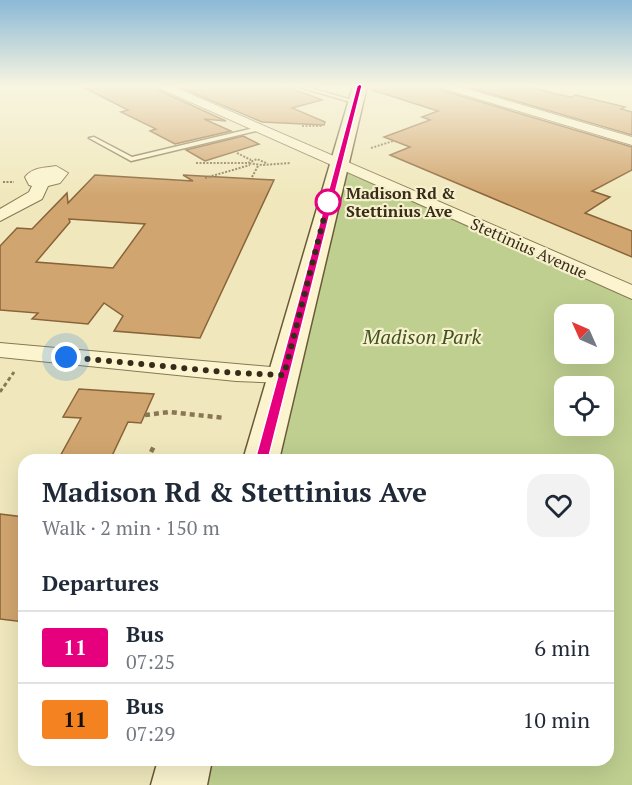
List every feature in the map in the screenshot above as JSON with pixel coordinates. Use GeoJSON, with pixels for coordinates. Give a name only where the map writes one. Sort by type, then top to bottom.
{"type":"FeatureCollection","features":[{"type":"Feature","properties":{"kind":"main road"},"geometry":{"type":"LineString","coordinates":[[263,454],[348,123]]}},
{"type":"Feature","properties":{"kind":"main road"},"geometry":{"type":"LineString","coordinates":[[179,785],[184,766]]}},
{"type":"Feature","properties":{"kind":"street","name":"Stettinius Avenue"},"geometry":{"type":"LineString","coordinates":[[244,123],[632,293]]}},
{"type":"Feature","properties":{"kind":"street"},"geometry":{"type":"LineString","coordinates":[[570,123],[632,141]]}},
{"type":"Feature","properties":{"kind":"street"},"geometry":{"type":"LineString","coordinates":[[0,216],[36,195],[42,183]]}},
{"type":"Feature","properties":{"kind":"street"},"geometry":{"type":"LineString","coordinates":[[0,350],[236,373],[284,375]]}},
{"type":"Feature","properties":{"kind":"lane"},"geometry":{"type":"LineString","coordinates":[[92,138],[131,159],[258,129]]}},
{"type":"Feature","properties":{"kind":"path"},"geometry":{"type":"LineString","coordinates":[[371,148],[393,141]]}},
{"type":"Feature","properties":{"kind":"path"},"geometry":{"type":"LineString","coordinates":[[237,153],[251,160],[260,159],[266,162],[258,166],[252,177]]}},
{"type":"Feature","properties":{"kind":"path"},"geometry":{"type":"LineString","coordinates":[[205,178],[249,164],[251,160]]}},
{"type":"Feature","properties":{"kind":"path"},"geometry":{"type":"LineString","coordinates":[[196,163],[258,166]]}},
{"type":"Feature","properties":{"kind":"path"},"geometry":{"type":"LineString","coordinates":[[0,392],[16,369]]}},
{"type":"Feature","properties":{"kind":"path"},"geometry":{"type":"LineString","coordinates":[[145,415],[171,411],[225,418]]}},
{"type":"Feature","properties":{"kind":"path"},"geometry":{"type":"LineString","coordinates":[[150,454],[154,446]]}},
{"type":"Feature","properties":{"kind":"green space","name":"Madison Park"},"geometry":{"type":"Polygon","coordinates":[[[339,164],[632,293],[632,785],[179,785],[184,766],[614,766],[614,454],[263,454],[339,164]]]}},
{"type":"Feature","properties":{"kind":"building"},"geometry":{"type":"Polygon","coordinates":[[[143,123],[212,123],[231,131],[175,144],[150,131],[156,129],[143,123]]]}},
{"type":"Feature","properties":{"kind":"building"},"geometry":{"type":"Polygon","coordinates":[[[275,123],[325,123],[324,125],[275,123]]]}},
{"type":"Feature","properties":{"kind":"building"},"geometry":{"type":"Polygon","coordinates":[[[423,123],[550,123],[632,147],[632,170],[592,191],[610,197],[585,213],[632,231],[632,257],[390,155],[410,147],[384,137],[423,123]]]}},
{"type":"Feature","properties":{"kind":"building"},"geometry":{"type":"Polygon","coordinates":[[[590,123],[632,123],[632,135],[590,123]]]}},
{"type":"Feature","properties":{"kind":"building"},"geometry":{"type":"Polygon","coordinates":[[[243,136],[259,144],[205,161],[186,150],[243,136]]]}},
{"type":"Feature","properties":{"kind":"building"},"geometry":{"type":"Polygon","coordinates":[[[95,175],[193,181],[183,175],[274,180],[200,338],[114,331],[123,316],[104,303],[88,324],[32,319],[38,313],[0,310],[0,246],[17,228],[32,229],[67,193],[68,203],[95,175]],[[69,219],[70,222],[36,262],[113,268],[145,224],[69,219]]]}},
{"type":"Feature","properties":{"kind":"building"},"geometry":{"type":"Polygon","coordinates":[[[79,389],[154,394],[141,423],[128,422],[113,454],[61,454],[81,418],[63,417],[79,389]]]}},
{"type":"Feature","properties":{"kind":"building"},"geometry":{"type":"Polygon","coordinates":[[[0,514],[18,516],[18,621],[0,619],[0,514]]]}},
{"type":"Feature","properties":{"kind":"bus line","name":"11"},"geometry":{"type":"LineString","coordinates":[[263,454],[350,123]]}},
{"type":"Feature","properties":{"kind":"place","name":"Madison Rd & Stettinius Ave"},"geometry":{"type":"Point","coordinates":[328,202]}},
{"type":"Feature","properties":{"kind":"route"},"geometry":{"type":"LineString","coordinates":[[66,357],[236,373],[284,375],[328,202]]}}]}
